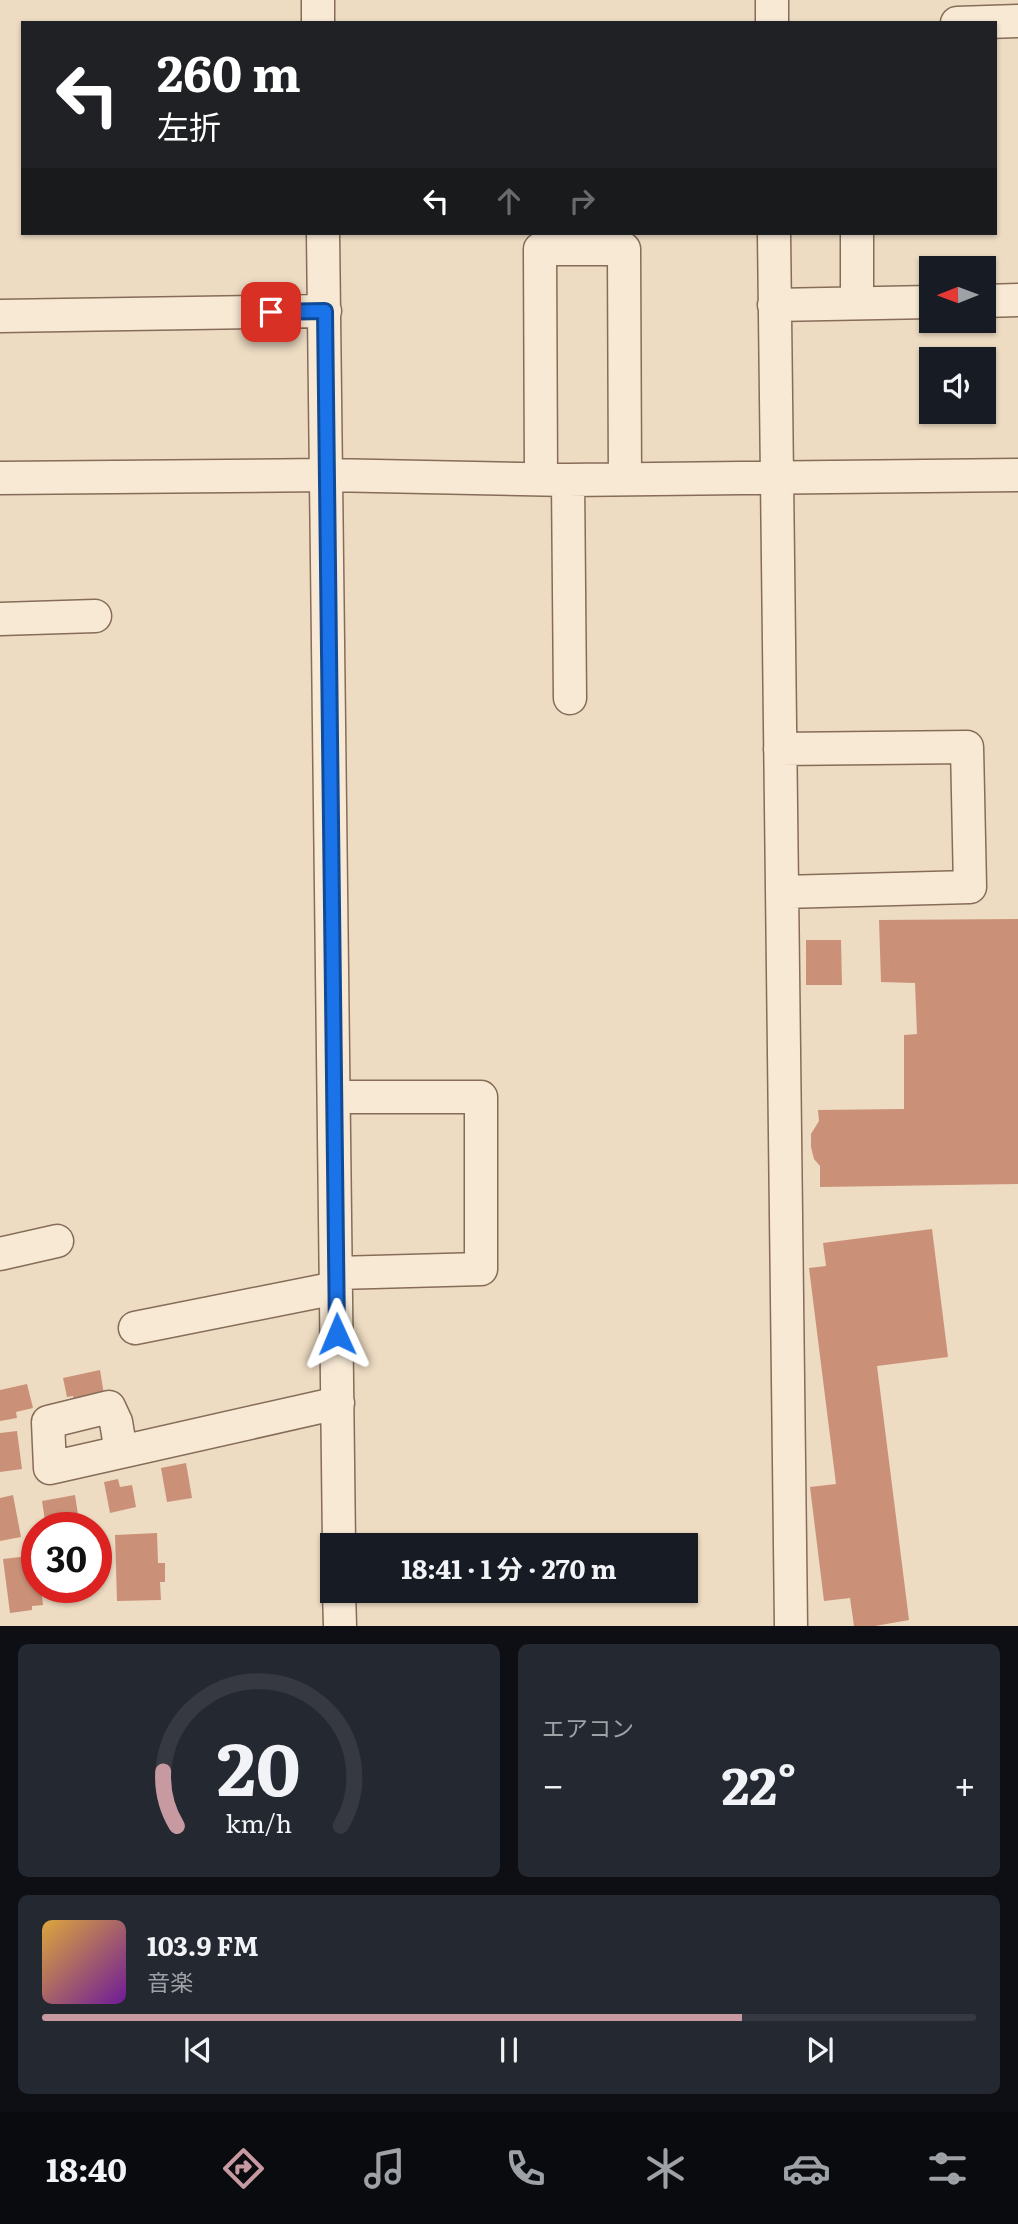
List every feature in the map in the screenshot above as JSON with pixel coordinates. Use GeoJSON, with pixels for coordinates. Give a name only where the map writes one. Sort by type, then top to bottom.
{"type":"FeatureCollection","features":[{"type":"Feature","properties":{"kind":"street"},"geometry":{"type":"LineString","coordinates":[[318,0],[318,21]]}},
{"type":"Feature","properties":{"kind":"street"},"geometry":{"type":"LineString","coordinates":[[772,0],[772,21]]}},
{"type":"Feature","properties":{"kind":"street"},"geometry":{"type":"LineString","coordinates":[[997,22],[1018,21]]}},
{"type":"Feature","properties":{"kind":"street"},"geometry":{"type":"LineString","coordinates":[[323,235],[339,1533]]}},
{"type":"Feature","properties":{"kind":"street"},"geometry":{"type":"LineString","coordinates":[[774,235],[791,1626]]}},
{"type":"Feature","properties":{"kind":"street"},"geometry":{"type":"LineString","coordinates":[[857,235],[857,303]]}},
{"type":"Feature","properties":{"kind":"street"},"geometry":{"type":"LineString","coordinates":[[570,698],[540,249],[624,249],[625,480]]}},
{"type":"Feature","properties":{"kind":"street"},"geometry":{"type":"LineString","coordinates":[[996,301],[1018,300]]}},
{"type":"Feature","properties":{"kind":"street"},"geometry":{"type":"LineString","coordinates":[[774,305],[919,302]]}},
{"type":"Feature","properties":{"kind":"street"},"geometry":{"type":"LineString","coordinates":[[0,316],[325,311]]}},
{"type":"Feature","properties":{"kind":"street"},"geometry":{"type":"LineString","coordinates":[[0,478],[327,475],[625,480],[1018,475]]}},
{"type":"Feature","properties":{"kind":"street"},"geometry":{"type":"LineString","coordinates":[[0,619],[95,616]]}},
{"type":"Feature","properties":{"kind":"street"},"geometry":{"type":"LineString","coordinates":[[780,749],[967,747],[970,887],[783,892]]}},
{"type":"Feature","properties":{"kind":"street"},"geometry":{"type":"LineString","coordinates":[[135,1328],[337,1281],[481,1269],[481,1097],[334,1097]]}},
{"type":"Feature","properties":{"kind":"street"},"geometry":{"type":"LineString","coordinates":[[0,1254],[57,1241]]}},
{"type":"Feature","properties":{"kind":"street"},"geometry":{"type":"LineString","coordinates":[[121,1452],[338,1403]]}},
{"type":"Feature","properties":{"kind":"street"},"geometry":{"type":"LineString","coordinates":[[339,1603],[340,1626]]}},
{"type":"Feature","properties":{"kind":"building"},"geometry":{"type":"Polygon","coordinates":[[[1018,919],[1018,1184],[820,1187],[820,1166],[814,1159],[811,1147],[811,1134],[819,1121],[818,1110],[904,1109],[904,1035],[917,1034],[915,983],[881,982],[879,920],[1018,919]]]}},
{"type":"Feature","properties":{"kind":"building"},"geometry":{"type":"Polygon","coordinates":[[[806,940],[841,940],[842,985],[806,985],[806,940]]]}},
{"type":"Feature","properties":{"kind":"building"},"geometry":{"type":"Polygon","coordinates":[[[932,1229],[948,1357],[877,1366],[909,1620],[875,1626],[854,1626],[850,1598],[824,1601],[810,1487],[836,1484],[809,1268],[826,1266],[823,1243],[932,1229]]]}},
{"type":"Feature","properties":{"kind":"building"},"geometry":{"type":"Polygon","coordinates":[[[100,1370],[104,1395],[74,1401],[73,1396],[67,1397],[63,1378],[100,1370]]]}},
{"type":"Feature","properties":{"kind":"building"},"geometry":{"type":"Polygon","coordinates":[[[27,1384],[33,1408],[16,1412],[17,1418],[0,1421],[0,1390],[27,1384]]]}},
{"type":"Feature","properties":{"kind":"building"},"geometry":{"type":"Polygon","coordinates":[[[17,1431],[22,1469],[0,1472],[0,1433],[17,1431]]]}},
{"type":"Feature","properties":{"kind":"building"},"geometry":{"type":"Polygon","coordinates":[[[186,1463],[192,1498],[167,1502],[161,1468],[186,1463]]]}},
{"type":"Feature","properties":{"kind":"building"},"geometry":{"type":"Polygon","coordinates":[[[118,1479],[120,1487],[132,1485],[136,1507],[110,1512],[104,1482],[118,1479]]]}},
{"type":"Feature","properties":{"kind":"building"},"geometry":{"type":"Polygon","coordinates":[[[13,1495],[21,1537],[0,1541],[0,1498],[13,1495]]]}},
{"type":"Feature","properties":{"kind":"building"},"geometry":{"type":"Polygon","coordinates":[[[75,1495],[78,1512],[44,1512],[42,1501],[75,1495]]]}},
{"type":"Feature","properties":{"kind":"building"},"geometry":{"type":"Polygon","coordinates":[[[157,1533],[158,1563],[165,1563],[165,1582],[160,1582],[161,1600],[117,1601],[115,1535],[157,1533]]]}},
{"type":"Feature","properties":{"kind":"building"},"geometry":{"type":"Polygon","coordinates":[[[21,1557],[21,1603],[43,1605],[32,1606],[32,1610],[10,1613],[3,1559],[21,1557]]]}},
{"type":"Feature","properties":{"kind":"route"},"geometry":{"type":"LineString","coordinates":[[271,312],[325,311],[337,1334]]}}]}
